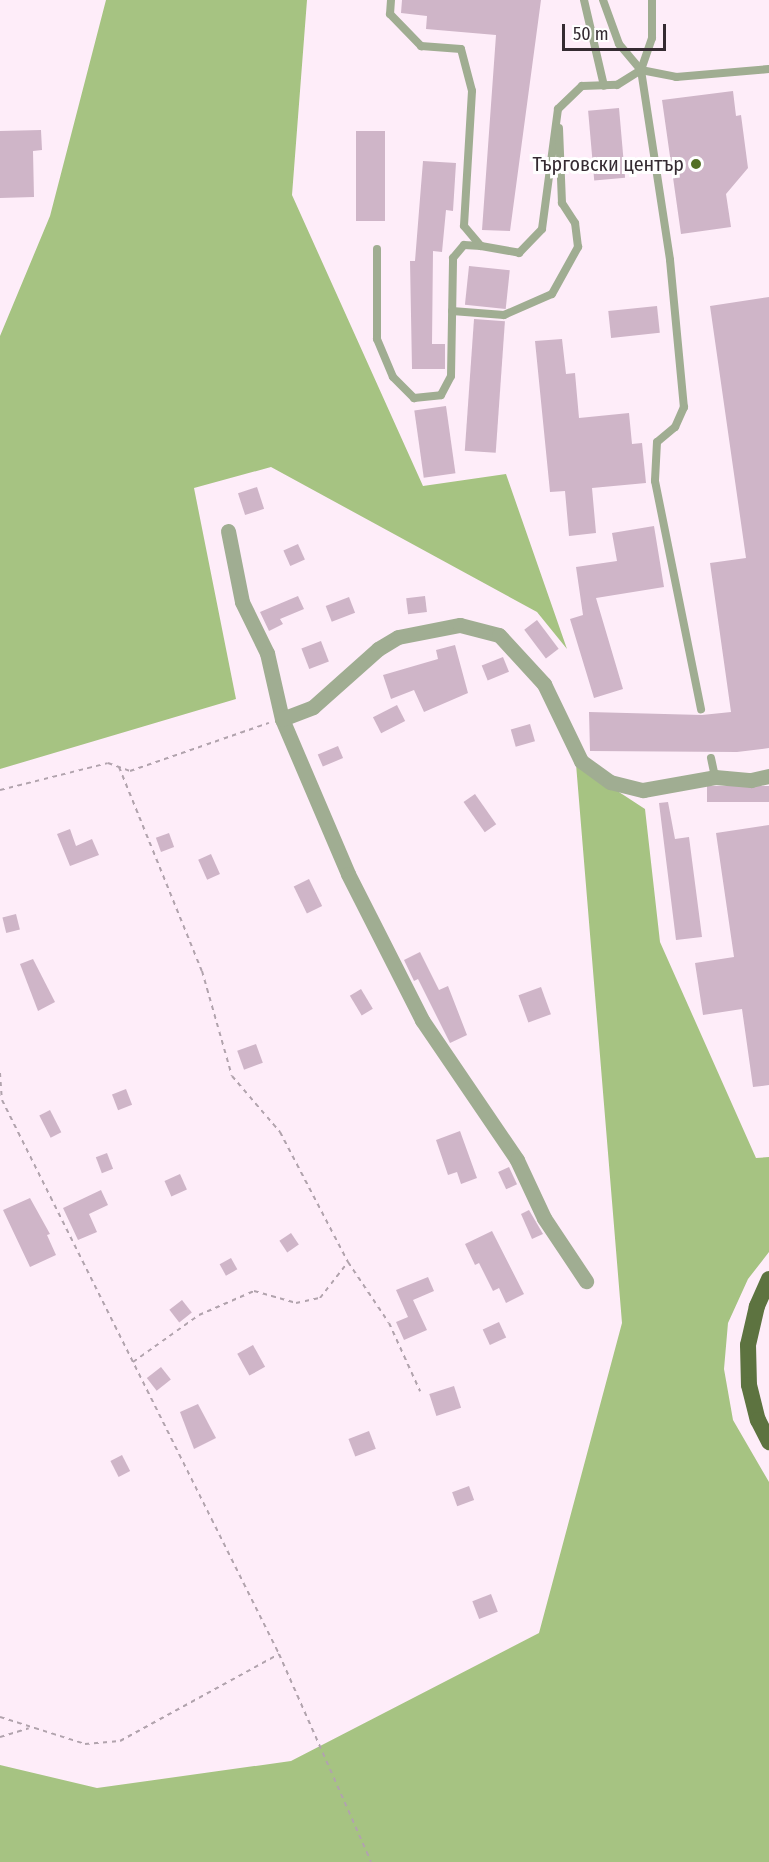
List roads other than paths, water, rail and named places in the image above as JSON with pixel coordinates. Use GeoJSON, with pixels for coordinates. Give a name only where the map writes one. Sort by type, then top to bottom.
{"type":"FeatureCollection","features":[{"type":"Feature","properties":{"kind":"main road"},"geometry":{"type":"LineString","coordinates":[[769,1279],[757,1306],[748,1345],[749,1385],[758,1420],[769,1443]]}},
{"type":"Feature","properties":{"kind":"street"},"geometry":{"type":"LineString","coordinates":[[228,531],[242,602],[267,653],[282,719],[348,874],[422,1020],[517,1160],[544,1218],[586,1281]]}},
{"type":"Feature","properties":{"kind":"street"},"geometry":{"type":"LineString","coordinates":[[282,719],[313,707],[378,649],[398,638],[460,624],[499,635],[544,684],[581,761],[610,782],[643,790],[715,777],[751,780],[769,776]]}},
{"type":"Feature","properties":{"kind":"lane"},"geometry":{"type":"LineString","coordinates":[[391,0],[390,14],[421,46],[461,49],[472,91],[464,226],[481,246]]}},
{"type":"Feature","properties":{"kind":"lane"},"geometry":{"type":"LineString","coordinates":[[584,0],[604,86]]}},
{"type":"Feature","properties":{"kind":"lane"},"geometry":{"type":"LineString","coordinates":[[603,0],[619,44],[641,70],[676,77],[769,69]]}},
{"type":"Feature","properties":{"kind":"lane"},"geometry":{"type":"LineString","coordinates":[[655,1],[652,38],[641,70],[670,260],[684,407],[675,427],[657,442],[655,481],[701,709]]}},
{"type":"Feature","properties":{"kind":"lane"},"geometry":{"type":"LineString","coordinates":[[377,249],[376,339],[393,377],[414,398],[441,395],[451,376],[453,258],[464,245],[519,253],[542,230],[558,109],[582,86],[617,85],[641,70]]}},
{"type":"Feature","properties":{"kind":"lane"},"geometry":{"type":"LineString","coordinates":[[452,311],[504,315],[537,302],[552,294],[578,248],[575,223],[562,203],[558,109]]}},
{"type":"Feature","properties":{"kind":"lane"},"geometry":{"type":"LineString","coordinates":[[711,758],[715,777]]}},
{"type":"Feature","properties":{"kind":"place","name":"Търговски център"},"geometry":{"type":"Point","coordinates":[696,164]}}]}
